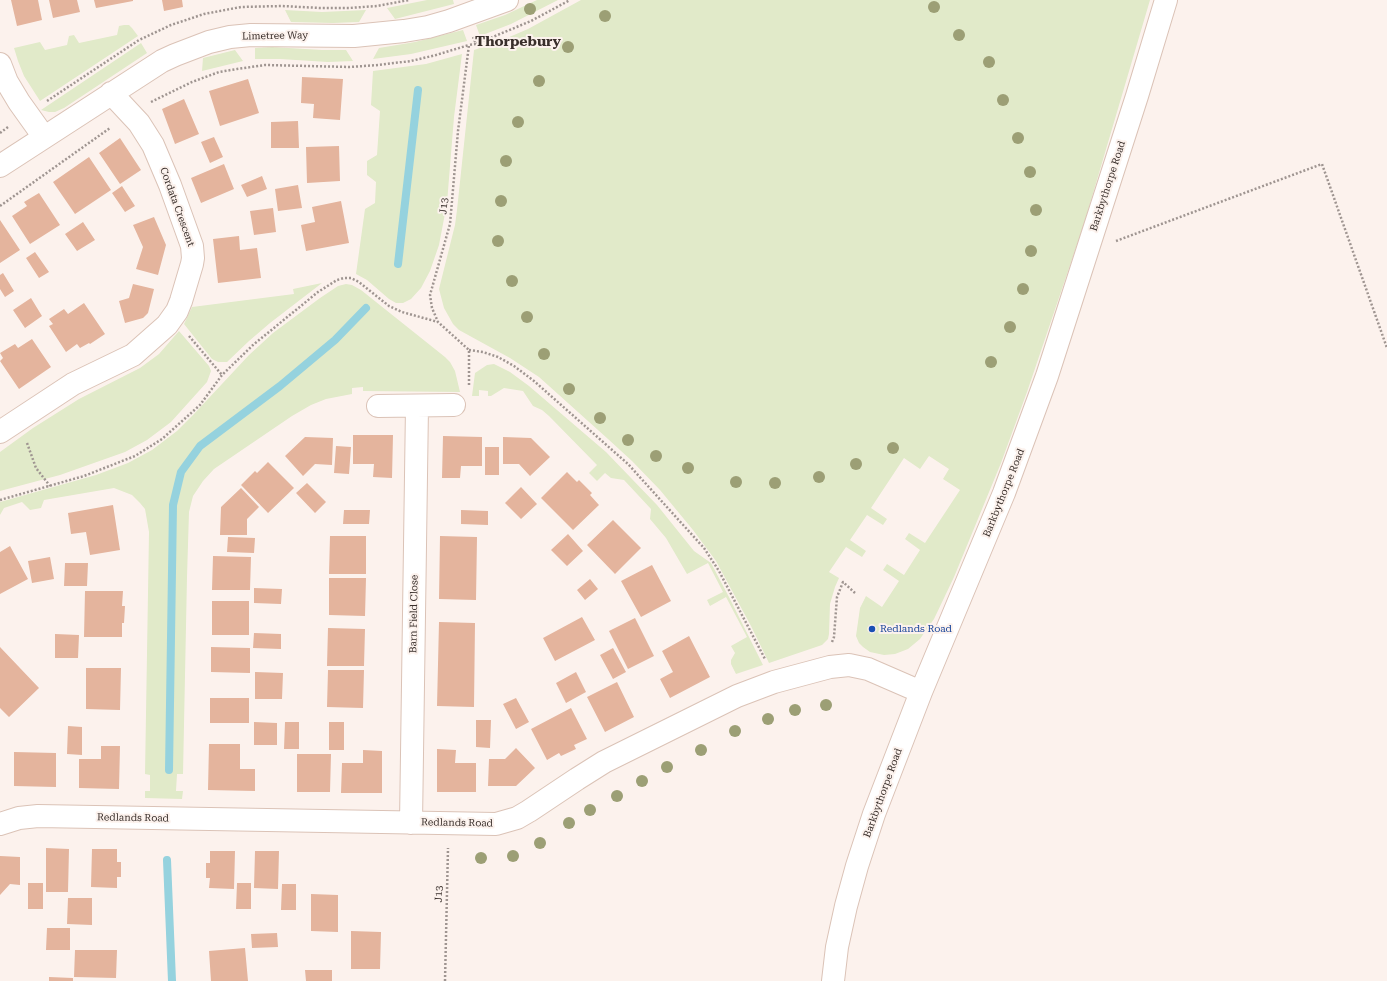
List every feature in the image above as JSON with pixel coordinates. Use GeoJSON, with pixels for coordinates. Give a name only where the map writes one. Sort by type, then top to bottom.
{"type":"FeatureCollection","features":[{"type":"Feature","properties":{"kind":"street","name":"Limetree Way"},"geometry":{"type":"LineString","coordinates":[[0,166],[162,61],[209,42],[230,37],[272,34],[328,36],[379,34],[428,27],[466,16],[508,0]]}},
{"type":"Feature","properties":{"kind":"street","name":"Barkbythorpe Road"},"geometry":{"type":"LineString","coordinates":[[828,978],[857,866],[874,814],[921,692],[991,526],[1017,460],[1047,376],[1138,96],[1166,0]]}},
{"type":"Feature","properties":{"kind":"street"},"geometry":{"type":"LineString","coordinates":[[0,64],[7,82],[18,102],[44,137]]}},
{"type":"Feature","properties":{"kind":"street","name":"Cordata Crescent"},"geometry":{"type":"LineString","coordinates":[[0,432],[73,384],[133,355],[162,330],[173,318],[181,301],[192,264],[192,246],[170,185],[153,145],[131,113],[111,93]]}},
{"type":"Feature","properties":{"kind":"street"},"geometry":{"type":"LineString","coordinates":[[378,406],[454,406]]}},
{"type":"Feature","properties":{"kind":"street","name":"Barn Field Close"},"geometry":{"type":"LineString","coordinates":[[411,823],[417,406]]}},
{"type":"Feature","properties":{"kind":"street","name":"Redlands Road"},"geometry":{"type":"LineString","coordinates":[[0,824],[18,818],[38,816],[496,824],[517,818],[528,812],[604,762],[737,696],[774,682],[830,667],[849,664],[868,669],[921,692]]}},
{"type":"Feature","properties":{"kind":"path"},"geometry":{"type":"LineString","coordinates":[[0,206],[131,113],[169,92],[219,72],[237,68],[265,66],[350,67],[378,65],[436,56],[476,44],[521,25],[570,0]]}},
{"type":"Feature","properties":{"kind":"path"},"geometry":{"type":"LineString","coordinates":[[466,16],[476,44]]}},
{"type":"Feature","properties":{"kind":"path","name":"J13"},"geometry":{"type":"LineString","coordinates":[[469,45],[458,131],[450,224],[430,295],[432,308],[438,322],[469,350]]}},
{"type":"Feature","properties":{"kind":"path"},"geometry":{"type":"LineString","coordinates":[[1087,252],[1322,164],[1387,348]]}},
{"type":"Feature","properties":{"kind":"path"},"geometry":{"type":"LineString","coordinates":[[0,500],[84,476],[135,456],[162,438],[200,405],[222,375],[253,345],[318,292],[337,280],[351,278],[359,282],[389,306],[402,312],[438,322]]}},
{"type":"Feature","properties":{"kind":"path"},"geometry":{"type":"LineString","coordinates":[[173,318],[222,375]]}},
{"type":"Feature","properties":{"kind":"path"},"geometry":{"type":"LineString","coordinates":[[469,389],[469,350],[483,352],[498,358],[514,366],[534,381],[601,439],[634,470],[704,548],[719,571],[770,666],[774,682]]}},
{"type":"Feature","properties":{"kind":"path"},"geometry":{"type":"LineString","coordinates":[[18,420],[36,468],[50,486]]}},
{"type":"Feature","properties":{"kind":"path"},"geometry":{"type":"LineString","coordinates":[[829,646],[834,637],[837,597],[843,582],[855,593]]}},
{"type":"Feature","properties":{"kind":"path","name":"J13"},"geometry":{"type":"LineString","coordinates":[[445,981],[448,824]]}},
{"type":"Feature","properties":{"kind":"green space"},"geometry":{"type":"Polygon","coordinates":[[[427,0],[453,0],[454,4],[395,19],[387,8],[427,0]]]}},
{"type":"Feature","properties":{"kind":"green space"},"geometry":{"type":"Polygon","coordinates":[[[537,0],[558,0],[511,24],[480,36],[476,25],[505,15],[537,0]]]}},
{"type":"Feature","properties":{"kind":"green space"},"geometry":{"type":"Polygon","coordinates":[[[581,0],[1150,0],[1084,224],[1027,392],[1001,463],[954,577],[934,619],[920,639],[908,649],[895,654],[884,655],[870,652],[863,647],[859,643],[856,636],[860,608],[866,596],[882,607],[899,581],[883,570],[887,564],[904,575],[920,550],[905,539],[909,533],[925,543],[960,490],[943,479],[949,469],[929,456],[920,469],[904,458],[871,508],[887,519],[883,525],[867,515],[850,540],[866,551],[862,557],[846,547],[829,572],[839,578],[830,604],[828,639],[822,645],[769,663],[716,561],[660,490],[632,461],[539,377],[510,358],[459,330],[453,324],[444,308],[439,289],[455,225],[474,50],[528,29],[581,0]]]}},
{"type":"Feature","properties":{"kind":"green space"},"geometry":{"type":"Polygon","coordinates":[[[285,10],[322,12],[366,10],[359,22],[333,23],[291,22],[285,10]]]}},
{"type":"Feature","properties":{"kind":"green space"},"geometry":{"type":"Polygon","coordinates":[[[129,25],[138,36],[40,101],[24,76],[14,48],[40,42],[45,50],[67,45],[69,36],[74,35],[79,43],[117,35],[119,26],[129,25]]]}},
{"type":"Feature","properties":{"kind":"green space"},"geometry":{"type":"Polygon","coordinates":[[[463,30],[467,41],[411,54],[373,59],[379,48],[415,42],[463,30]]]}},
{"type":"Feature","properties":{"kind":"green space"},"geometry":{"type":"Polygon","coordinates":[[[141,43],[147,53],[64,108],[55,112],[41,110],[141,43]]]}},
{"type":"Feature","properties":{"kind":"green space"},"geometry":{"type":"Polygon","coordinates":[[[272,47],[346,50],[353,61],[328,62],[255,59],[255,48],[272,47]]]}},
{"type":"Feature","properties":{"kind":"green space"},"geometry":{"type":"Polygon","coordinates":[[[235,50],[243,61],[202,71],[203,58],[235,50]]]}},
{"type":"Feature","properties":{"kind":"green space"},"geometry":{"type":"Polygon","coordinates":[[[462,54],[454,117],[447,203],[439,245],[430,271],[421,288],[411,299],[403,303],[396,303],[389,299],[367,280],[356,274],[365,209],[375,203],[376,182],[367,175],[367,161],[377,155],[380,111],[371,105],[373,71],[426,64],[462,54]]]}},
{"type":"Feature","properties":{"kind":"green space"},"geometry":{"type":"Polygon","coordinates":[[[322,283],[270,323],[227,362],[218,362],[212,359],[184,324],[192,307],[294,294],[293,289],[322,283]]]}},
{"type":"Feature","properties":{"kind":"green space"},"geometry":{"type":"Polygon","coordinates":[[[346,284],[352,285],[361,290],[445,357],[455,371],[460,392],[363,391],[363,387],[352,388],[352,394],[326,399],[311,405],[292,416],[214,469],[203,481],[193,496],[189,512],[183,774],[177,774],[176,791],[183,791],[182,799],[145,798],[145,791],[150,791],[150,775],[145,774],[149,532],[145,509],[132,495],[114,488],[44,500],[41,508],[30,510],[22,502],[4,508],[0,515],[0,502],[96,475],[128,463],[152,450],[177,431],[249,355],[273,333],[320,298],[338,286],[346,284]]]}},
{"type":"Feature","properties":{"kind":"green space"},"geometry":{"type":"Polygon","coordinates":[[[179,331],[209,366],[211,371],[207,382],[171,422],[147,440],[125,452],[60,475],[0,491],[0,452],[33,428],[79,399],[140,368],[159,354],[179,331]]]}},
{"type":"Feature","properties":{"kind":"green space"},"geometry":{"type":"Polygon","coordinates":[[[494,364],[510,372],[529,386],[606,452],[657,505],[694,551],[711,563],[763,665],[736,674],[731,664],[731,660],[735,653],[731,646],[747,637],[726,597],[710,606],[707,600],[723,592],[708,563],[687,574],[666,538],[650,519],[651,509],[624,480],[611,478],[605,473],[597,481],[589,473],[597,465],[549,416],[542,410],[533,406],[523,391],[504,388],[491,396],[488,396],[488,391],[479,390],[479,396],[472,396],[475,373],[487,365],[494,364]]]}},
{"type":"Feature","properties":{"kind":"building"},"geometry":{"type":"Polygon","coordinates":[[[11,0],[38,0],[42,20],[17,26],[11,0]]]}},
{"type":"Feature","properties":{"kind":"building"},"geometry":{"type":"Polygon","coordinates":[[[49,0],[77,0],[80,12],[53,18],[49,0]]]}},
{"type":"Feature","properties":{"kind":"building"},"geometry":{"type":"Polygon","coordinates":[[[94,0],[133,0],[133,1],[96,8],[94,0]]]}},
{"type":"Feature","properties":{"kind":"building"},"geometry":{"type":"Polygon","coordinates":[[[162,0],[182,0],[183,7],[164,11],[162,0]]]}},
{"type":"Feature","properties":{"kind":"building"},"geometry":{"type":"Polygon","coordinates":[[[302,77],[343,79],[340,120],[313,118],[314,104],[301,103],[302,77]]]}},
{"type":"Feature","properties":{"kind":"building"},"geometry":{"type":"Polygon","coordinates":[[[248,79],[259,113],[220,126],[209,91],[248,79]]]}},
{"type":"Feature","properties":{"kind":"building"},"geometry":{"type":"Polygon","coordinates":[[[184,99],[199,134],[175,144],[162,109],[184,99]]]}},
{"type":"Feature","properties":{"kind":"building"},"geometry":{"type":"Polygon","coordinates":[[[298,121],[299,148],[271,148],[271,122],[298,121]]]}},
{"type":"Feature","properties":{"kind":"building"},"geometry":{"type":"Polygon","coordinates":[[[214,137],[223,157],[210,163],[201,142],[214,137]]]}},
{"type":"Feature","properties":{"kind":"building"},"geometry":{"type":"Polygon","coordinates":[[[120,138],[141,170],[120,184],[99,153],[120,138]]]}},
{"type":"Feature","properties":{"kind":"building"},"geometry":{"type":"Polygon","coordinates":[[[339,146],[340,181],[307,183],[306,147],[339,146]]]}},
{"type":"Feature","properties":{"kind":"building"},"geometry":{"type":"Polygon","coordinates":[[[89,157],[111,190],[75,214],[53,182],[89,157]]]}},
{"type":"Feature","properties":{"kind":"building"},"geometry":{"type":"Polygon","coordinates":[[[224,164],[234,189],[201,203],[191,178],[224,164]]]}},
{"type":"Feature","properties":{"kind":"building"},"geometry":{"type":"Polygon","coordinates":[[[262,176],[267,189],[247,197],[241,185],[262,176]]]}},
{"type":"Feature","properties":{"kind":"building"},"geometry":{"type":"Polygon","coordinates":[[[298,185],[302,208],[278,211],[275,189],[298,185]]]}},
{"type":"Feature","properties":{"kind":"building"},"geometry":{"type":"Polygon","coordinates":[[[122,186],[135,206],[125,212],[112,193],[122,186]]]}},
{"type":"Feature","properties":{"kind":"building"},"geometry":{"type":"Polygon","coordinates":[[[39,193],[60,225],[30,244],[12,216],[27,206],[24,202],[39,193]]]}},
{"type":"Feature","properties":{"kind":"building"},"geometry":{"type":"Polygon","coordinates":[[[341,201],[349,243],[306,251],[301,225],[315,222],[312,207],[341,201]]]}},
{"type":"Feature","properties":{"kind":"building"},"geometry":{"type":"Polygon","coordinates":[[[273,208],[276,232],[254,235],[250,211],[273,208]]]}},
{"type":"Feature","properties":{"kind":"building"},"geometry":{"type":"Polygon","coordinates":[[[154,217],[166,245],[158,275],[136,269],[143,247],[133,225],[154,217]]]}},
{"type":"Feature","properties":{"kind":"building"},"geometry":{"type":"Polygon","coordinates":[[[0,220],[20,250],[0,263],[0,220]]]}},
{"type":"Feature","properties":{"kind":"building"},"geometry":{"type":"Polygon","coordinates":[[[83,222],[95,240],[77,251],[65,234],[83,222]]]}},
{"type":"Feature","properties":{"kind":"building"},"geometry":{"type":"Polygon","coordinates":[[[239,236],[240,250],[257,248],[261,278],[218,283],[213,239],[239,236]]]}},
{"type":"Feature","properties":{"kind":"building"},"geometry":{"type":"Polygon","coordinates":[[[35,252],[49,272],[39,278],[26,258],[35,252]]]}},
{"type":"Feature","properties":{"kind":"building"},"geometry":{"type":"Polygon","coordinates":[[[3,273],[14,291],[5,297],[0,289],[0,275],[3,273]]]}},
{"type":"Feature","properties":{"kind":"building"},"geometry":{"type":"Polygon","coordinates":[[[133,284],[154,289],[148,313],[143,318],[125,323],[119,301],[129,298],[133,284]]]}},
{"type":"Feature","properties":{"kind":"building"},"geometry":{"type":"Polygon","coordinates":[[[31,298],[42,316],[25,328],[13,310],[31,298]]]}},
{"type":"Feature","properties":{"kind":"building"},"geometry":{"type":"Polygon","coordinates":[[[84,303],[105,334],[90,344],[89,343],[80,348],[77,344],[66,352],[49,326],[53,324],[49,319],[64,309],[68,314],[84,303]]]}},
{"type":"Feature","properties":{"kind":"building"},"geometry":{"type":"Polygon","coordinates":[[[32,339],[51,367],[19,389],[0,361],[3,358],[0,353],[15,344],[18,348],[32,339]]]}},
{"type":"Feature","properties":{"kind":"building"},"geometry":{"type":"Polygon","coordinates":[[[353,435],[393,435],[392,478],[373,477],[374,464],[353,464],[353,435]]]}},
{"type":"Feature","properties":{"kind":"building"},"geometry":{"type":"Polygon","coordinates":[[[443,436],[482,437],[482,466],[461,466],[460,478],[442,478],[443,436]]]}},
{"type":"Feature","properties":{"kind":"building"},"geometry":{"type":"Polygon","coordinates":[[[305,437],[333,438],[332,465],[315,464],[303,476],[285,456],[305,437]]]}},
{"type":"Feature","properties":{"kind":"building"},"geometry":{"type":"Polygon","coordinates":[[[503,437],[531,438],[550,457],[530,476],[519,464],[503,464],[503,437]]]}},
{"type":"Feature","properties":{"kind":"building"},"geometry":{"type":"Polygon","coordinates":[[[336,446],[351,447],[349,474],[334,473],[336,446]]]}},
{"type":"Feature","properties":{"kind":"building"},"geometry":{"type":"Polygon","coordinates":[[[485,447],[499,447],[499,475],[485,475],[485,447]]]}},
{"type":"Feature","properties":{"kind":"building"},"geometry":{"type":"Polygon","coordinates":[[[268,462],[294,488],[268,513],[241,485],[255,471],[257,473],[268,462]]]}},
{"type":"Feature","properties":{"kind":"building"},"geometry":{"type":"Polygon","coordinates":[[[567,472],[577,482],[579,480],[592,493],[590,495],[599,505],[573,530],[541,498],[567,472]]]}},
{"type":"Feature","properties":{"kind":"building"},"geometry":{"type":"Polygon","coordinates":[[[307,483],[326,502],[315,513],[296,493],[307,483]]]}},
{"type":"Feature","properties":{"kind":"building"},"geometry":{"type":"Polygon","coordinates":[[[521,487],[537,504],[521,519],[505,503],[521,487]]]}},
{"type":"Feature","properties":{"kind":"building"},"geometry":{"type":"Polygon","coordinates":[[[241,488],[259,507],[247,519],[247,535],[220,535],[221,507],[241,488]]]}},
{"type":"Feature","properties":{"kind":"building"},"geometry":{"type":"Polygon","coordinates":[[[113,505],[120,550],[90,555],[86,532],[71,534],[68,513],[113,505]]]}},
{"type":"Feature","properties":{"kind":"building"},"geometry":{"type":"Polygon","coordinates":[[[344,510],[370,510],[369,524],[343,524],[344,510]]]}},
{"type":"Feature","properties":{"kind":"building"},"geometry":{"type":"Polygon","coordinates":[[[461,510],[488,511],[488,525],[461,524],[461,510]]]}},
{"type":"Feature","properties":{"kind":"building"},"geometry":{"type":"Polygon","coordinates":[[[613,520],[641,548],[615,574],[587,545],[613,520]]]}},
{"type":"Feature","properties":{"kind":"building"},"geometry":{"type":"Polygon","coordinates":[[[568,534],[583,551],[567,566],[551,550],[568,534]]]}},
{"type":"Feature","properties":{"kind":"building"},"geometry":{"type":"Polygon","coordinates":[[[330,536],[366,536],[366,574],[329,574],[330,536]]]}},
{"type":"Feature","properties":{"kind":"building"},"geometry":{"type":"Polygon","coordinates":[[[440,536],[477,537],[476,600],[439,599],[440,536]]]}},
{"type":"Feature","properties":{"kind":"building"},"geometry":{"type":"Polygon","coordinates":[[[228,537],[255,538],[254,553],[227,552],[228,537]]]}},
{"type":"Feature","properties":{"kind":"building"},"geometry":{"type":"Polygon","coordinates":[[[10,546],[28,579],[0,594],[0,552],[10,546]]]}},
{"type":"Feature","properties":{"kind":"building"},"geometry":{"type":"Polygon","coordinates":[[[213,556],[251,557],[250,590],[212,590],[213,556]]]}},
{"type":"Feature","properties":{"kind":"building"},"geometry":{"type":"Polygon","coordinates":[[[50,557],[54,579],[32,583],[28,561],[50,557]]]}},
{"type":"Feature","properties":{"kind":"building"},"geometry":{"type":"Polygon","coordinates":[[[65,563],[88,563],[87,586],[64,586],[65,563]]]}},
{"type":"Feature","properties":{"kind":"building"},"geometry":{"type":"Polygon","coordinates":[[[652,565],[671,601],[641,617],[621,581],[652,565]]]}},
{"type":"Feature","properties":{"kind":"building"},"geometry":{"type":"Polygon","coordinates":[[[329,578],[366,578],[365,616],[329,615],[329,578]]]}},
{"type":"Feature","properties":{"kind":"building"},"geometry":{"type":"Polygon","coordinates":[[[590,579],[598,589],[585,600],[577,590],[590,579]]]}},
{"type":"Feature","properties":{"kind":"building"},"geometry":{"type":"Polygon","coordinates":[[[254,588],[282,589],[281,604],[254,603],[254,588]]]}},
{"type":"Feature","properties":{"kind":"building"},"geometry":{"type":"Polygon","coordinates":[[[85,591],[123,591],[122,606],[125,606],[124,623],[122,623],[122,637],[84,637],[85,591]]]}},
{"type":"Feature","properties":{"kind":"building"},"geometry":{"type":"Polygon","coordinates":[[[212,601],[249,601],[249,635],[212,635],[212,601]]]}},
{"type":"Feature","properties":{"kind":"building"},"geometry":{"type":"Polygon","coordinates":[[[582,617],[595,640],[555,661],[543,638],[582,617]]]}},
{"type":"Feature","properties":{"kind":"building"},"geometry":{"type":"Polygon","coordinates":[[[635,618],[654,656],[628,669],[609,631],[635,618]]]}},
{"type":"Feature","properties":{"kind":"building"},"geometry":{"type":"Polygon","coordinates":[[[439,622],[475,623],[474,707],[437,706],[439,622]]]}},
{"type":"Feature","properties":{"kind":"building"},"geometry":{"type":"Polygon","coordinates":[[[328,628],[365,629],[364,666],[327,666],[328,628]]]}},
{"type":"Feature","properties":{"kind":"building"},"geometry":{"type":"Polygon","coordinates":[[[254,633],[281,634],[281,649],[253,648],[254,633]]]}},
{"type":"Feature","properties":{"kind":"building"},"geometry":{"type":"Polygon","coordinates":[[[55,634],[79,635],[78,658],[55,658],[55,634]]]}},
{"type":"Feature","properties":{"kind":"building"},"geometry":{"type":"Polygon","coordinates":[[[689,636],[710,677],[670,698],[660,679],[673,672],[662,651],[689,636]]]}},
{"type":"Feature","properties":{"kind":"building"},"geometry":{"type":"Polygon","coordinates":[[[0,647],[39,688],[9,717],[0,708],[0,647]]]}},
{"type":"Feature","properties":{"kind":"building"},"geometry":{"type":"Polygon","coordinates":[[[211,647],[250,648],[250,673],[211,672],[211,647]]]}},
{"type":"Feature","properties":{"kind":"building"},"geometry":{"type":"Polygon","coordinates":[[[613,648],[626,672],[613,679],[600,655],[613,648]]]}},
{"type":"Feature","properties":{"kind":"building"},"geometry":{"type":"Polygon","coordinates":[[[86,668],[121,668],[120,710],[86,709],[86,668]]]}},
{"type":"Feature","properties":{"kind":"building"},"geometry":{"type":"Polygon","coordinates":[[[328,670],[364,670],[363,708],[327,707],[328,670]]]}},
{"type":"Feature","properties":{"kind":"building"},"geometry":{"type":"Polygon","coordinates":[[[255,672],[283,673],[282,699],[255,699],[255,672]]]}},
{"type":"Feature","properties":{"kind":"building"},"geometry":{"type":"Polygon","coordinates":[[[576,672],[586,692],[566,703],[556,683],[576,672]]]}},
{"type":"Feature","properties":{"kind":"building"},"geometry":{"type":"Polygon","coordinates":[[[617,682],[634,717],[605,732],[587,697],[617,682]]]}},
{"type":"Feature","properties":{"kind":"building"},"geometry":{"type":"Polygon","coordinates":[[[210,698],[249,698],[249,723],[210,723],[210,698]]]}},
{"type":"Feature","properties":{"kind":"building"},"geometry":{"type":"Polygon","coordinates":[[[516,698],[529,722],[516,729],[503,704],[516,698]]]}},
{"type":"Feature","properties":{"kind":"building"},"geometry":{"type":"Polygon","coordinates":[[[571,708],[587,739],[574,745],[576,749],[561,756],[559,753],[547,760],[531,729],[571,708]]]}},
{"type":"Feature","properties":{"kind":"building"},"geometry":{"type":"Polygon","coordinates":[[[476,720],[491,720],[490,748],[476,747],[476,720]]]}},
{"type":"Feature","properties":{"kind":"building"},"geometry":{"type":"Polygon","coordinates":[[[254,722],[277,723],[277,745],[254,745],[254,722]]]}},
{"type":"Feature","properties":{"kind":"building"},"geometry":{"type":"Polygon","coordinates":[[[285,722],[299,722],[299,749],[284,749],[285,722]]]}},
{"type":"Feature","properties":{"kind":"building"},"geometry":{"type":"Polygon","coordinates":[[[329,722],[344,722],[344,750],[329,750],[329,722]]]}},
{"type":"Feature","properties":{"kind":"building"},"geometry":{"type":"Polygon","coordinates":[[[68,726],[82,727],[82,755],[67,754],[68,726]]]}},
{"type":"Feature","properties":{"kind":"building"},"geometry":{"type":"Polygon","coordinates":[[[209,744],[240,744],[240,769],[255,769],[255,791],[208,790],[209,744]]]}},
{"type":"Feature","properties":{"kind":"building"},"geometry":{"type":"Polygon","coordinates":[[[101,746],[120,746],[119,789],[79,788],[79,759],[101,759],[101,746]]]}},
{"type":"Feature","properties":{"kind":"building"},"geometry":{"type":"Polygon","coordinates":[[[516,748],[535,768],[516,786],[488,786],[489,759],[505,759],[516,748]]]}},
{"type":"Feature","properties":{"kind":"building"},"geometry":{"type":"Polygon","coordinates":[[[437,749],[456,750],[455,763],[476,763],[476,792],[437,792],[437,749]]]}},
{"type":"Feature","properties":{"kind":"building"},"geometry":{"type":"Polygon","coordinates":[[[363,750],[382,751],[382,793],[341,793],[342,763],[363,763],[363,750]]]}},
{"type":"Feature","properties":{"kind":"building"},"geometry":{"type":"Polygon","coordinates":[[[14,752],[56,753],[56,787],[14,786],[14,752]]]}},
{"type":"Feature","properties":{"kind":"building"},"geometry":{"type":"Polygon","coordinates":[[[297,754],[331,754],[330,792],[297,792],[297,754]]]}},
{"type":"Feature","properties":{"kind":"building"},"geometry":{"type":"Polygon","coordinates":[[[46,848],[69,849],[68,892],[46,892],[46,848]]]}},
{"type":"Feature","properties":{"kind":"building"},"geometry":{"type":"Polygon","coordinates":[[[92,849],[117,849],[117,862],[121,862],[121,877],[117,877],[117,888],[91,887],[92,849]]]}},
{"type":"Feature","properties":{"kind":"building"},"geometry":{"type":"Polygon","coordinates":[[[210,851],[235,851],[234,889],[209,888],[210,878],[206,878],[206,863],[210,863],[210,851]]]}},
{"type":"Feature","properties":{"kind":"building"},"geometry":{"type":"Polygon","coordinates":[[[255,851],[279,851],[278,889],[254,888],[255,851]]]}},
{"type":"Feature","properties":{"kind":"building"},"geometry":{"type":"Polygon","coordinates":[[[0,856],[20,857],[20,885],[10,884],[0,895],[0,856]]]}},
{"type":"Feature","properties":{"kind":"building"},"geometry":{"type":"Polygon","coordinates":[[[28,883],[43,883],[43,909],[28,909],[28,883]]]}},
{"type":"Feature","properties":{"kind":"building"},"geometry":{"type":"Polygon","coordinates":[[[237,883],[251,883],[251,909],[236,909],[237,883]]]}},
{"type":"Feature","properties":{"kind":"building"},"geometry":{"type":"Polygon","coordinates":[[[282,884],[296,884],[296,910],[281,910],[282,884]]]}},
{"type":"Feature","properties":{"kind":"building"},"geometry":{"type":"Polygon","coordinates":[[[311,894],[338,895],[338,932],[311,931],[311,894]]]}},
{"type":"Feature","properties":{"kind":"building"},"geometry":{"type":"Polygon","coordinates":[[[68,898],[92,898],[92,925],[67,924],[68,898]]]}},
{"type":"Feature","properties":{"kind":"building"},"geometry":{"type":"Polygon","coordinates":[[[47,928],[70,928],[70,950],[46,950],[47,928]]]}},
{"type":"Feature","properties":{"kind":"building"},"geometry":{"type":"Polygon","coordinates":[[[351,931],[381,932],[380,969],[351,969],[351,931]]]}},
{"type":"Feature","properties":{"kind":"building"},"geometry":{"type":"Polygon","coordinates":[[[277,933],[278,947],[252,948],[251,934],[277,933]]]}},
{"type":"Feature","properties":{"kind":"building"},"geometry":{"type":"Polygon","coordinates":[[[245,948],[248,981],[211,981],[209,951],[245,948]]]}},
{"type":"Feature","properties":{"kind":"building"},"geometry":{"type":"Polygon","coordinates":[[[75,950],[117,950],[116,978],[74,977],[75,950]]]}},
{"type":"Feature","properties":{"kind":"building"},"geometry":{"type":"Polygon","coordinates":[[[305,970],[332,970],[332,981],[306,981],[305,970]]]}},
{"type":"Feature","properties":{"kind":"building"},"geometry":{"type":"Polygon","coordinates":[[[49,977],[73,978],[73,981],[49,981],[49,977]]]}},
{"type":"Feature","properties":{"kind":"waterway"},"geometry":{"type":"LineString","coordinates":[[398,264],[418,90]]}},
{"type":"Feature","properties":{"kind":"waterway"},"geometry":{"type":"LineString","coordinates":[[169,770],[173,505],[181,472],[200,446],[280,386],[335,340],[366,308]]}},
{"type":"Feature","properties":{"kind":"waterway"},"geometry":{"type":"LineString","coordinates":[[167,860],[172,981]]}},
{"type":"Feature","properties":{"kind":"place","name":"Redlands Road"},"geometry":{"type":"Point","coordinates":[872,629]}},
{"type":"Feature","properties":{"kind":"district","name":"Thorpebury"},"geometry":{"type":"Point","coordinates":[518,42]}}]}
